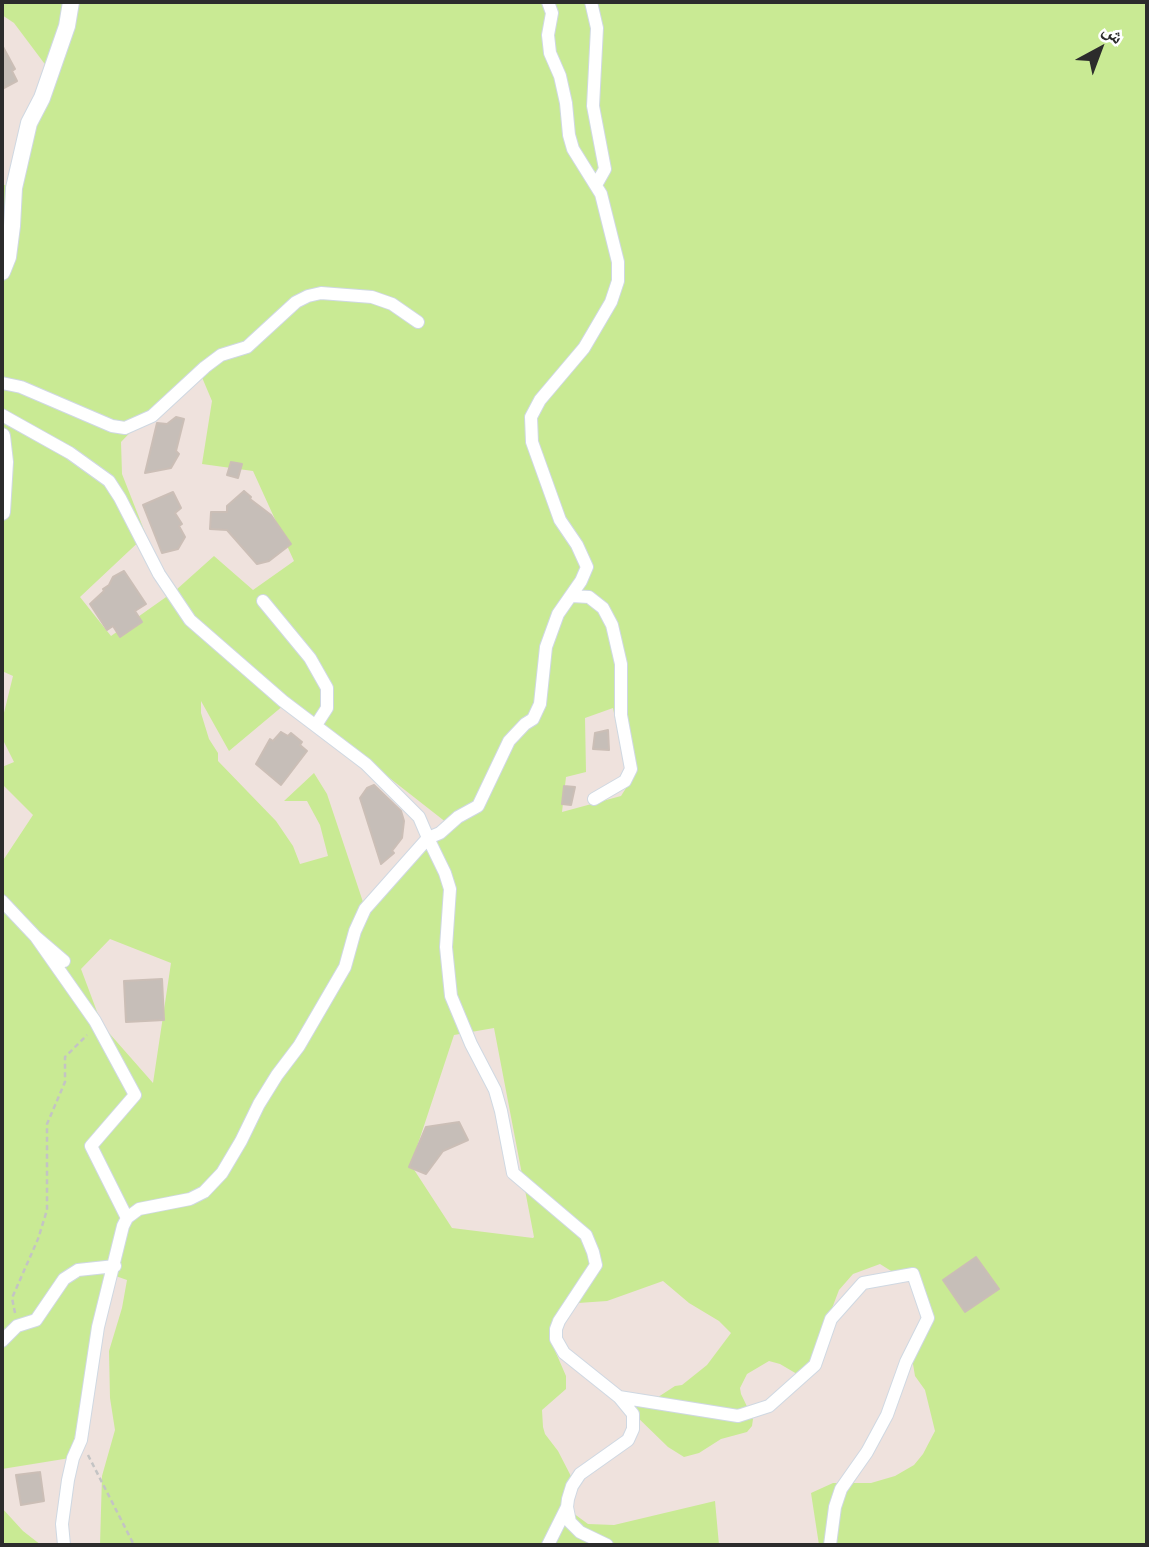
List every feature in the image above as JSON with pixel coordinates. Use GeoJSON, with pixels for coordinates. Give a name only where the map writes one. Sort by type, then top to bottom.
{"type":"FeatureCollection","features":[{"type":"Feature","properties":{"kind":"street"},"geometry":{"type":"LineString","coordinates":[[2,272],[8,257],[14,188],[30,123],[42,98],[67,26],[71,2]]}},
{"type":"Feature","properties":{"kind":"street"},"geometry":{"type":"LineString","coordinates":[[64,1545],[62,1524],[68,1480],[80,1440],[98,1327],[127,1218],[139,1209],[190,1199],[204,1192],[222,1173],[259,1104],[299,1046],[345,967],[355,930],[365,909],[428,838],[440,833],[458,817],[478,806],[509,741],[524,724],[533,719],[540,704],[546,647],[558,614],[572,596],[587,567],[578,545],[560,520],[532,442],[531,417],[540,400],[583,348],[611,302],[618,281],[618,262],[601,194],[573,149],[569,135],[560,76],[550,53],[548,35],[552,13],[548,2]]}},
{"type":"Feature","properties":{"kind":"street"},"geometry":{"type":"LineString","coordinates":[[591,2],[597,28],[593,106],[605,169],[596,186]]}},
{"type":"Feature","properties":{"kind":"street"},"geometry":{"type":"LineString","coordinates":[[2,383],[21,387],[112,426],[125,428],[152,416],[205,367],[221,355],[247,347],[296,302],[308,296],[321,293],[372,297],[392,304],[418,322]]}},
{"type":"Feature","properties":{"kind":"street"},"geometry":{"type":"LineString","coordinates":[[2,415],[70,453],[109,481],[159,574],[190,620],[284,701],[366,764],[419,817],[450,889],[446,947],[451,996],[475,1053],[495,1090],[513,1173],[580,1229],[586,1235],[593,1252],[596,1265],[559,1321],[555,1339],[564,1353],[619,1397],[633,1415],[633,1429],[628,1440],[580,1474],[572,1486],[567,1507],[548,1545]]}},
{"type":"Feature","properties":{"kind":"street"},"geometry":{"type":"LineString","coordinates":[[2,436],[5,462],[2,512]]}},
{"type":"Feature","properties":{"kind":"street"},"geometry":{"type":"LineString","coordinates":[[572,596],[589,597],[603,608],[611,625],[621,664],[621,715],[631,769],[625,781],[594,799]]}},
{"type":"Feature","properties":{"kind":"street"},"geometry":{"type":"LineString","coordinates":[[263,601],[310,658],[327,688],[327,708],[316,725]]}},
{"type":"Feature","properties":{"kind":"street"},"geometry":{"type":"LineString","coordinates":[[2,901],[36,937],[64,961]]}},
{"type":"Feature","properties":{"kind":"street"},"geometry":{"type":"LineString","coordinates":[[36,937],[97,1025],[135,1096],[90,1146],[127,1218]]}},
{"type":"Feature","properties":{"kind":"street"},"geometry":{"type":"LineString","coordinates":[[2,1340],[17,1326],[36,1320],[64,1279],[78,1270],[115,1266]]}},
{"type":"Feature","properties":{"kind":"street"},"geometry":{"type":"LineString","coordinates":[[619,1397],[738,1416],[769,1406],[815,1365],[831,1319],[863,1283],[913,1274],[928,1318],[906,1362],[887,1415],[867,1452],[841,1489],[835,1507],[830,1545]]}},
{"type":"Feature","properties":{"kind":"street"},"geometry":{"type":"LineString","coordinates":[[567,1507],[570,1522],[575,1528],[607,1545]]}},
{"type":"Feature","properties":{"kind":"path"},"geometry":{"type":"LineString","coordinates":[[17,1326],[12,1298],[38,1239],[47,1210],[47,1124],[65,1082],[65,1057],[97,1025]]}},
{"type":"Feature","properties":{"kind":"path"},"geometry":{"type":"LineString","coordinates":[[80,1440],[134,1545]]}},
{"type":"Feature","properties":{"kind":"green space"},"geometry":{"type":"Polygon","coordinates":[[[2,2],[1147,2],[1147,1545],[819,1545],[811,1493],[833,1483],[871,1483],[895,1476],[914,1465],[935,1431],[925,1390],[915,1376],[912,1354],[921,1327],[923,1291],[880,1264],[853,1274],[839,1290],[813,1358],[797,1374],[769,1361],[747,1374],[740,1388],[753,1419],[747,1432],[721,1439],[699,1453],[684,1457],[668,1447],[632,1412],[634,1405],[649,1403],[675,1386],[682,1385],[707,1365],[731,1333],[719,1321],[689,1303],[663,1281],[607,1301],[578,1303],[552,1337],[566,1376],[566,1389],[542,1410],[543,1427],[575,1484],[573,1513],[588,1524],[614,1525],[715,1501],[719,1545],[100,1545],[102,1476],[115,1430],[110,1398],[109,1351],[127,1280],[110,1274],[70,1458],[2,1469],[2,862],[33,815],[2,784],[2,767],[14,762],[2,738],[2,721],[13,676],[2,671],[2,184],[18,190],[47,67],[14,23],[2,15],[2,2]],[[201,375],[145,417],[121,442],[122,474],[146,535],[80,597],[111,636],[176,590],[214,556],[253,590],[294,561],[253,471],[202,464],[212,401],[201,375]],[[290,700],[229,751],[201,701],[201,713],[209,739],[218,753],[218,761],[276,821],[293,846],[300,864],[328,856],[320,825],[307,801],[284,801],[314,773],[327,794],[363,902],[375,895],[447,823],[290,700]],[[613,708],[585,718],[586,772],[566,777],[562,812],[621,796],[628,785],[613,708]],[[110,939],[81,969],[102,1025],[153,1083],[171,963],[110,939]],[[494,1028],[454,1035],[411,1165],[452,1228],[534,1237],[494,1028]]]}},
{"type":"Feature","properties":{"kind":"green space"},"geometry":{"type":"Polygon","coordinates":[[[2,1508],[23,1531],[41,1545],[2,1545],[2,1508]]]}},
{"type":"Feature","properties":{"kind":"building"},"geometry":{"type":"Polygon","coordinates":[[[2,45],[15,69],[12,71],[17,81],[2,89],[2,45]]]}},
{"type":"Feature","properties":{"kind":"building"},"geometry":{"type":"Polygon","coordinates":[[[176,417],[184,419],[176,451],[179,454],[171,468],[145,473],[157,423],[167,424],[176,417]]]}},
{"type":"Feature","properties":{"kind":"building"},"geometry":{"type":"Polygon","coordinates":[[[231,462],[242,464],[238,478],[227,475],[231,462]]]}},
{"type":"Feature","properties":{"kind":"building"},"geometry":{"type":"Polygon","coordinates":[[[244,491],[271,515],[291,544],[269,561],[257,564],[227,530],[210,529],[211,512],[227,512],[227,506],[244,491]]]}},
{"type":"Feature","properties":{"kind":"building"},"geometry":{"type":"Polygon","coordinates":[[[173,492],[181,508],[175,513],[182,524],[179,526],[185,537],[178,549],[162,553],[143,505],[173,492]]]}},
{"type":"Feature","properties":{"kind":"building"},"geometry":{"type":"Polygon","coordinates":[[[124,571],[146,604],[135,611],[142,622],[120,637],[113,626],[107,630],[90,604],[104,591],[113,577],[124,571]]]}},
{"type":"Feature","properties":{"kind":"building"},"geometry":{"type":"Polygon","coordinates":[[[608,730],[609,750],[593,749],[595,733],[608,730]]]}},
{"type":"Feature","properties":{"kind":"building"},"geometry":{"type":"Polygon","coordinates":[[[281,732],[288,736],[291,733],[302,742],[300,745],[307,751],[281,785],[256,764],[270,739],[273,741],[281,732]]]}},
{"type":"Feature","properties":{"kind":"building"},"geometry":{"type":"Polygon","coordinates":[[[374,785],[401,811],[404,821],[402,838],[392,851],[394,853],[381,864],[360,798],[367,788],[374,785]]]}},
{"type":"Feature","properties":{"kind":"building"},"geometry":{"type":"Polygon","coordinates":[[[564,786],[575,787],[571,805],[562,804],[564,786]]]}},
{"type":"Feature","properties":{"kind":"building"},"geometry":{"type":"Polygon","coordinates":[[[162,979],[164,1020],[126,1022],[124,981],[162,979]]]}},
{"type":"Feature","properties":{"kind":"building"},"geometry":{"type":"Polygon","coordinates":[[[459,1122],[468,1140],[443,1151],[426,1174],[409,1167],[426,1127],[459,1122]]]}},
{"type":"Feature","properties":{"kind":"building"},"geometry":{"type":"Polygon","coordinates":[[[976,1257],[999,1289],[965,1312],[943,1280],[976,1257]]]}},
{"type":"Feature","properties":{"kind":"building"},"geometry":{"type":"Polygon","coordinates":[[[40,1472],[44,1501],[21,1505],[16,1475],[40,1472]]]}}]}
